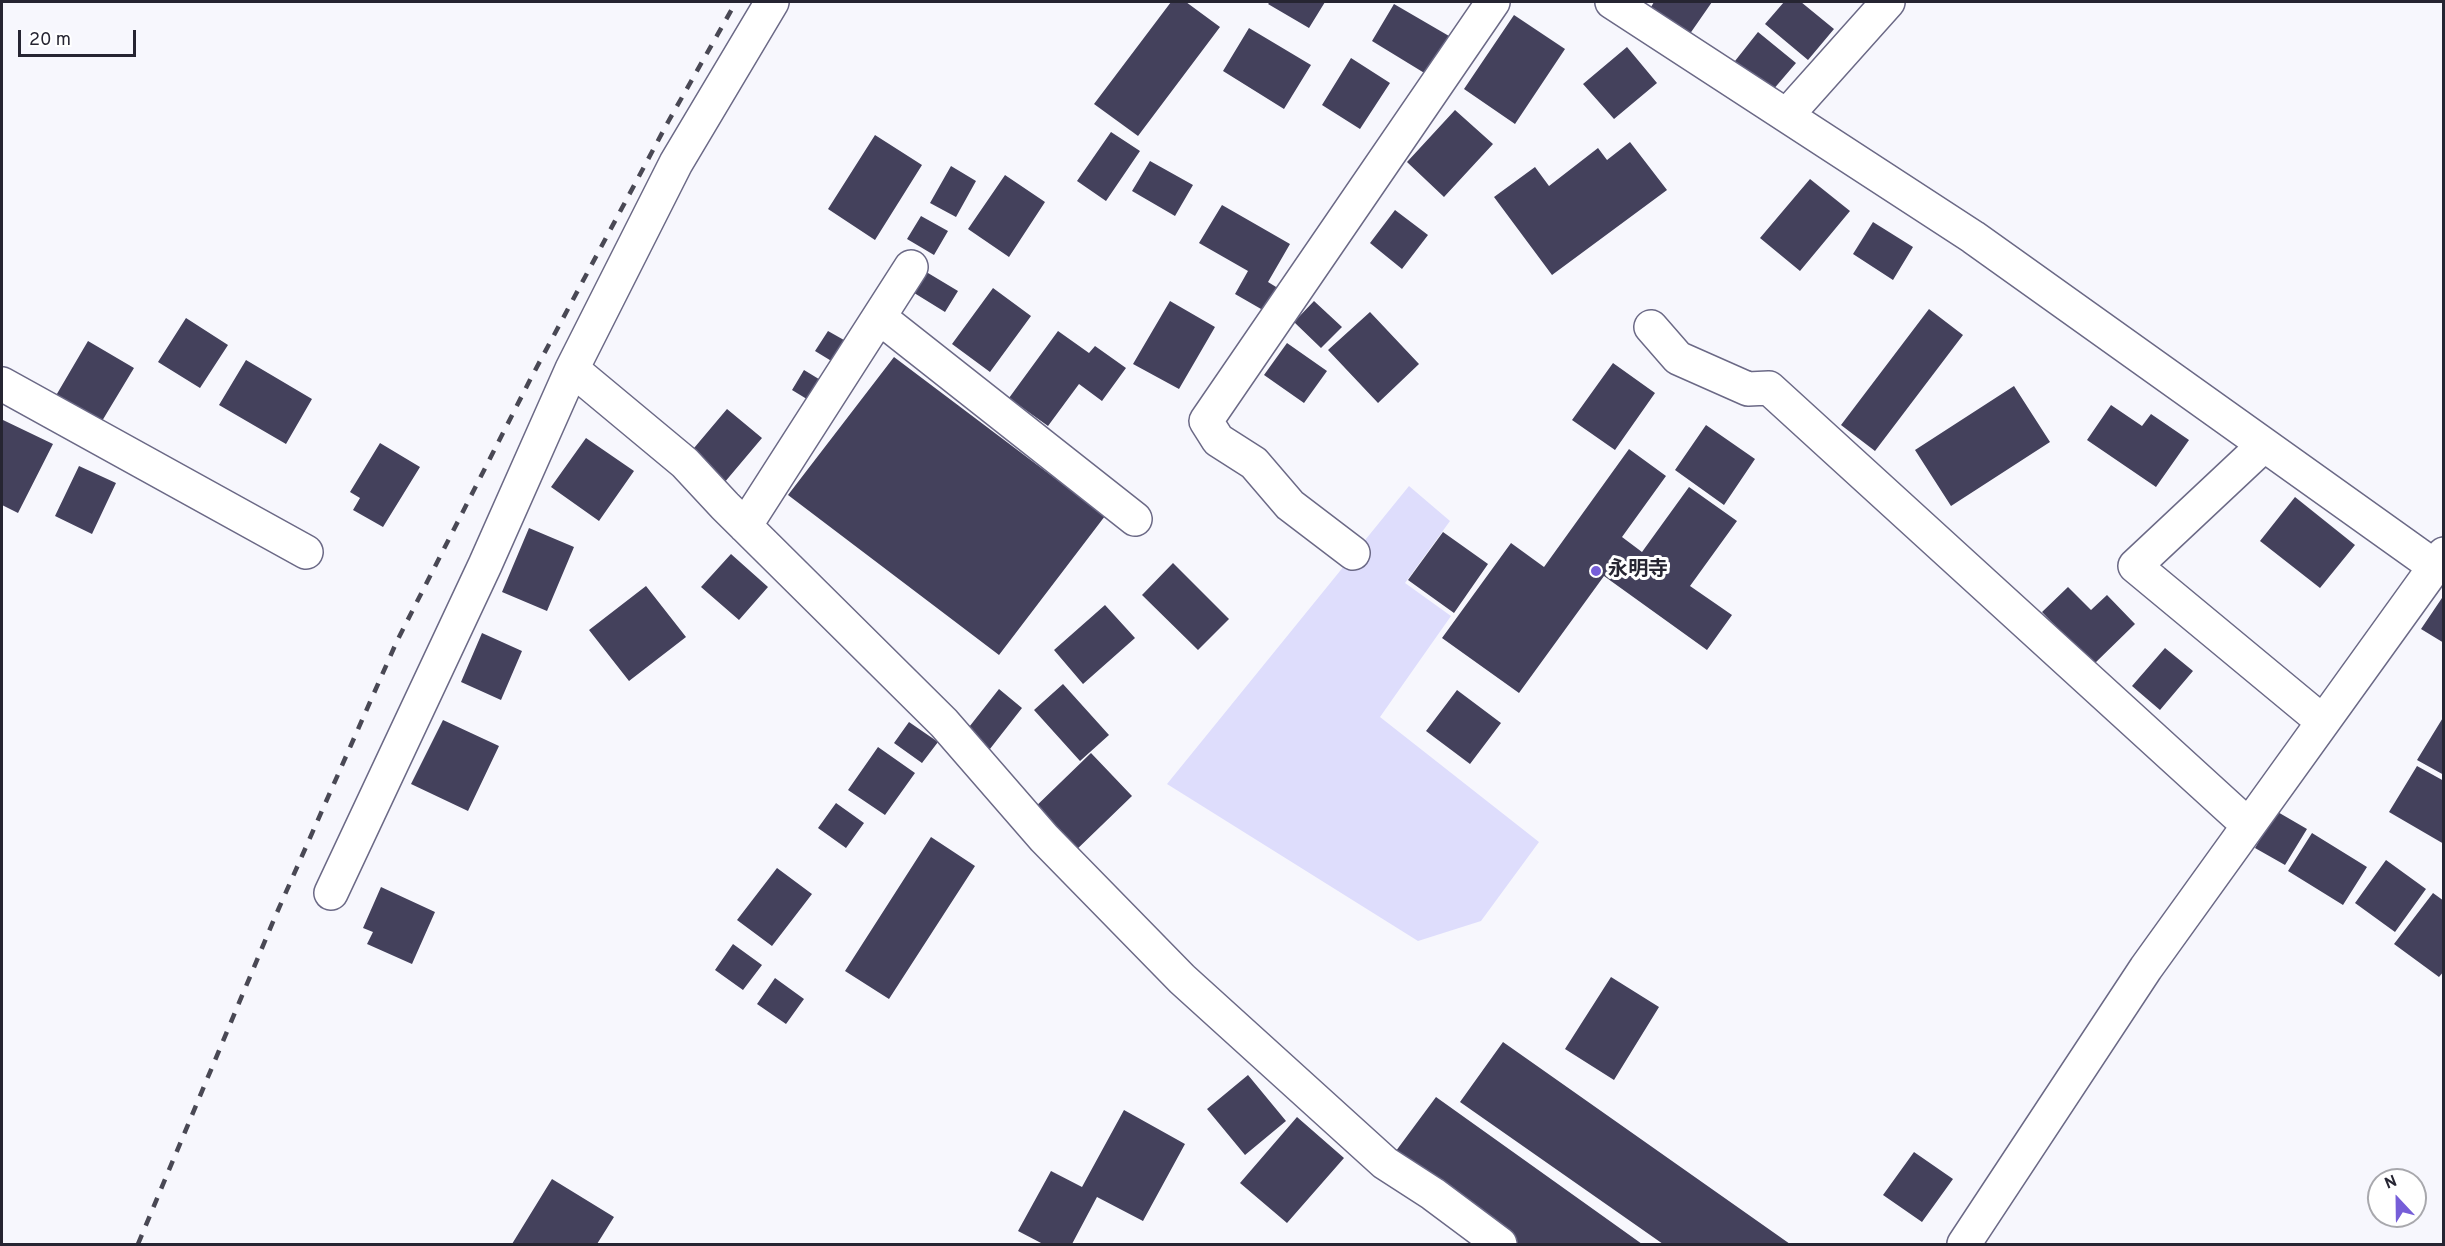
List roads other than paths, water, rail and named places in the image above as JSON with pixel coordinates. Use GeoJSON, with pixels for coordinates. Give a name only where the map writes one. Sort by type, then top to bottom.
{"type":"FeatureCollection","features":[{"type":"Feature","properties":{"kind":"street"},"geometry":{"type":"LineString","coordinates":[[331,894],[485,565],[572,369],[676,163],[771,2]]}},
{"type":"Feature","properties":{"kind":"street"},"geometry":{"type":"LineString","coordinates":[[1353,553],[1290,505],[1254,464],[1218,440],[1206,421],[1493,2]]}},
{"type":"Feature","properties":{"kind":"street"},"geometry":{"type":"LineString","coordinates":[[1612,2],[1973,237],[2264,445],[2439,560],[2146,968],[1964,1245]]}},
{"type":"Feature","properties":{"kind":"street"},"geometry":{"type":"LineString","coordinates":[[1787,115],[1888,2]]}},
{"type":"Feature","properties":{"kind":"street"},"geometry":{"type":"LineString","coordinates":[[745,526],[911,267]]}},
{"type":"Feature","properties":{"kind":"street"},"geometry":{"type":"LineString","coordinates":[[879,317],[1135,519]]}},
{"type":"Feature","properties":{"kind":"street"},"geometry":{"type":"LineString","coordinates":[[1651,327],[1678,358],[1748,389],[1769,388],[2248,825]]}},
{"type":"Feature","properties":{"kind":"street"},"geometry":{"type":"LineString","coordinates":[[572,369],[685,463],[745,526],[944,723],[1044,838],[1182,979],[1385,1164],[1433,1194],[1500,1245]]}},
{"type":"Feature","properties":{"kind":"street"},"geometry":{"type":"LineString","coordinates":[[2,384],[306,552]]}},
{"type":"Feature","properties":{"kind":"street"},"geometry":{"type":"LineString","coordinates":[[2264,445],[2135,566],[2322,722]]}},
{"type":"Feature","properties":{"kind":"railway"},"geometry":{"type":"LineString","coordinates":[[138,1244],[275,917],[397,641],[531,378],[668,122],[736,2]]}},
{"type":"Feature","properties":{"kind":"place","name":"永明寺"},"geometry":{"type":"Point","coordinates":[1596,571]}}]}
